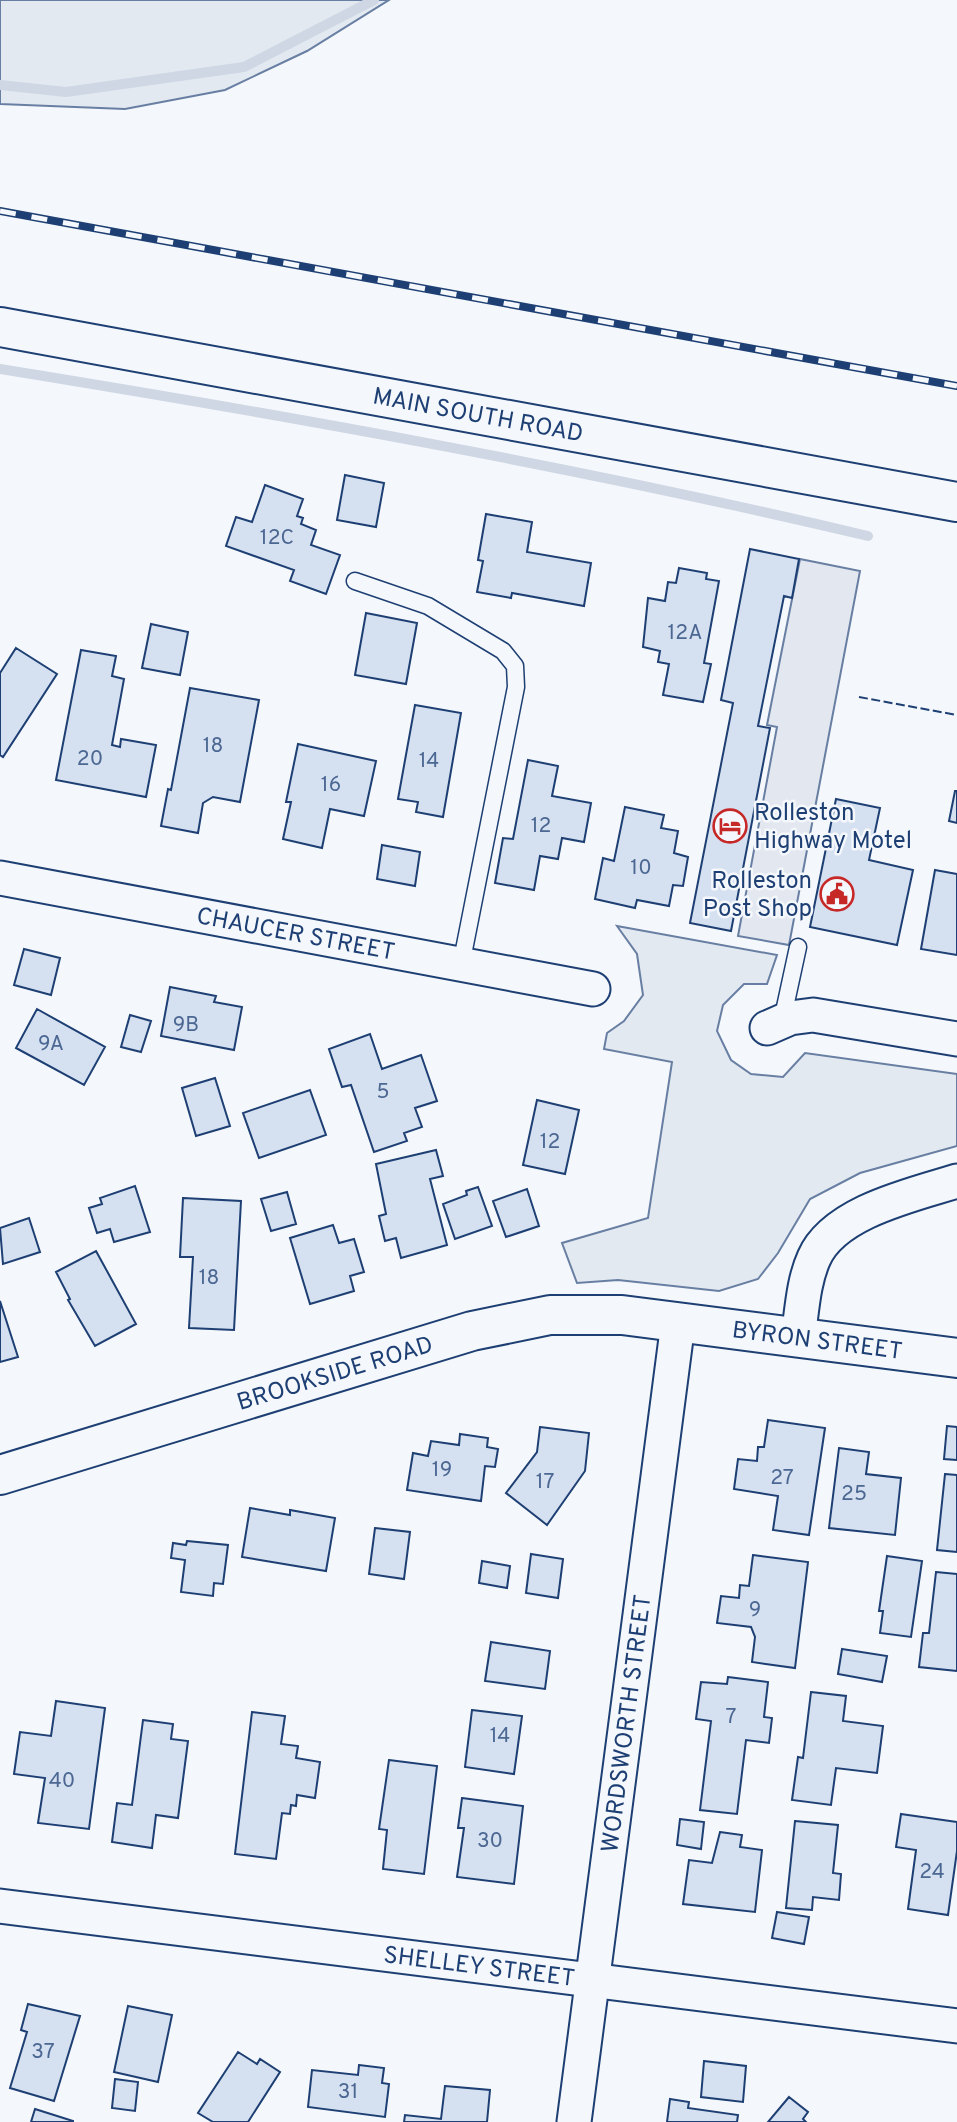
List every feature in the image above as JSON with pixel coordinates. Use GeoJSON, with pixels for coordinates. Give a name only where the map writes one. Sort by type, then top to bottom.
{"type":"FeatureCollection","features":[{"type":"Feature","properties":{"kind":"main road","name":"MAIN SOUTH ROAD"},"geometry":{"type":"LineString","coordinates":[[0,327],[957,502]]}},
{"type":"Feature","properties":{"kind":"main road","name":"BROOKSIDE ROAD"},"geometry":{"type":"LineString","coordinates":[[0,1475],[497,1324],[550,1315],[590,1313],[678,1323]]}},
{"type":"Feature","properties":{"kind":"main road","name":"BYRON STREET"},"geometry":{"type":"LineString","coordinates":[[678,1323],[957,1358]]}},
{"type":"Feature","properties":{"kind":"street","name":"CHAUCER STREET"},"geometry":{"type":"LineString","coordinates":[[0,878],[593,989]]}},
{"type":"Feature","properties":{"kind":"street"},"geometry":{"type":"LineString","coordinates":[[774,1024],[813,1015],[957,1039]]}},
{"type":"Feature","properties":{"kind":"street"},"geometry":{"type":"LineString","coordinates":[[798,1337],[812,1261],[825,1239],[859,1215],[957,1181]]}},
{"type":"Feature","properties":{"kind":"street","name":"WORDSWORTH STREET"},"geometry":{"type":"LineString","coordinates":[[574,2122],[678,1323]]}},
{"type":"Feature","properties":{"kind":"street","name":"SHELLEY STREET"},"geometry":{"type":"LineString","coordinates":[[0,1906],[957,2026]]}},
{"type":"Feature","properties":{"kind":"lane"},"geometry":{"type":"LineString","coordinates":[[355,582],[428,606],[503,651],[515,666],[516,687],[461,965]]}},
{"type":"Feature","properties":{"kind":"lane"},"geometry":{"type":"LineString","coordinates":[[774,1024],[799,947]]}},
{"type":"Feature","properties":{"kind":"shaded area"},"geometry":{"type":"Polygon","coordinates":[[[0,0],[389,0],[307,51],[225,90],[125,109],[0,104],[0,0]]]}},
{"type":"Feature","properties":{"kind":"shaded area"},"geometry":{"type":"Polygon","coordinates":[[[800,559],[860,571],[789,945],[738,936],[777,727],[767,725],[800,559]]]}},
{"type":"Feature","properties":{"kind":"shaded area"},"geometry":{"type":"Polygon","coordinates":[[[617,926],[777,955],[767,984],[744,984],[723,1005],[717,1031],[731,1060],[751,1074],[783,1077],[805,1053],[957,1074],[957,1146],[860,1173],[810,1199],[778,1253],[758,1279],[719,1291],[618,1280],[577,1283],[562,1243],[648,1218],[672,1062],[604,1049],[607,1033],[624,1021],[643,995],[637,954],[617,926]]]}},
{"type":"Feature","properties":{"kind":"building"},"geometry":{"type":"Polygon","coordinates":[[[345,475],[384,483],[376,527],[337,520],[345,475]]]}},
{"type":"Feature","properties":{"kind":"building"},"geometry":{"type":"Polygon","coordinates":[[[265,485],[303,499],[297,516],[303,518],[301,524],[316,530],[311,545],[340,555],[326,594],[290,581],[294,570],[226,546],[236,517],[252,522],[265,485]]]}},
{"type":"Feature","properties":{"kind":"building"},"geometry":{"type":"Polygon","coordinates":[[[486,514],[532,522],[527,552],[591,563],[584,606],[512,593],[511,598],[477,592],[483,561],[478,560],[486,514]]]}},
{"type":"Feature","properties":{"kind":"building","name":"Rolleston Highway Motel"},"geometry":{"type":"Polygon","coordinates":[[[750,549],[799,559],[792,598],[784,596],[758,726],[770,728],[731,931],[690,923],[733,703],[721,700],[750,549]]]}},
{"type":"Feature","properties":{"kind":"building"},"geometry":{"type":"Polygon","coordinates":[[[679,568],[707,573],[706,579],[719,581],[704,663],[711,664],[703,702],[663,695],[669,664],[658,662],[660,651],[643,647],[648,598],[665,601],[668,582],[676,583],[679,568]]]}},
{"type":"Feature","properties":{"kind":"building"},"geometry":{"type":"Polygon","coordinates":[[[366,613],[417,623],[406,684],[355,675],[366,613]]]}},
{"type":"Feature","properties":{"kind":"building"},"geometry":{"type":"Polygon","coordinates":[[[151,624],[188,632],[180,675],[142,668],[151,624]]]}},
{"type":"Feature","properties":{"kind":"building"},"geometry":{"type":"Polygon","coordinates":[[[16,648],[57,674],[3,757],[0,755],[0,673],[16,648]]]}},
{"type":"Feature","properties":{"kind":"building"},"geometry":{"type":"Polygon","coordinates":[[[81,650],[116,656],[112,676],[124,679],[112,745],[120,747],[121,739],[156,745],[146,797],[56,780],[81,650]]]}},
{"type":"Feature","properties":{"kind":"building"},"geometry":{"type":"Polygon","coordinates":[[[190,688],[259,700],[240,802],[213,797],[203,803],[198,833],[161,826],[168,789],[171,790],[190,688]]]}},
{"type":"Feature","properties":{"kind":"building"},"geometry":{"type":"Polygon","coordinates":[[[415,705],[461,713],[443,817],[416,812],[418,802],[398,799],[415,705]]]}},
{"type":"Feature","properties":{"kind":"building"},"geometry":{"type":"Polygon","coordinates":[[[298,744],[376,761],[364,816],[330,809],[322,848],[283,839],[291,802],[286,802],[298,744]]]}},
{"type":"Feature","properties":{"kind":"building"},"geometry":{"type":"Polygon","coordinates":[[[528,760],[558,766],[552,796],[591,803],[584,842],[562,838],[558,859],[540,856],[534,890],[495,883],[503,838],[513,839],[528,760]]]}},
{"type":"Feature","properties":{"kind":"building"},"geometry":{"type":"Polygon","coordinates":[[[957,791],[957,823],[949,821],[957,791]]]}},
{"type":"Feature","properties":{"kind":"building"},"geometry":{"type":"Polygon","coordinates":[[[836,799],[880,808],[869,860],[913,870],[897,945],[810,927],[836,799]]]}},
{"type":"Feature","properties":{"kind":"building"},"geometry":{"type":"Polygon","coordinates":[[[625,807],[664,815],[661,828],[678,831],[674,853],[688,857],[683,886],[673,885],[669,906],[637,900],[635,908],[595,899],[603,858],[614,861],[625,807]]]}},
{"type":"Feature","properties":{"kind":"building"},"geometry":{"type":"Polygon","coordinates":[[[382,845],[420,852],[415,886],[377,879],[382,845]]]}},
{"type":"Feature","properties":{"kind":"building"},"geometry":{"type":"Polygon","coordinates":[[[935,870],[957,874],[957,955],[921,949],[935,870]]]}},
{"type":"Feature","properties":{"kind":"building"},"geometry":{"type":"Polygon","coordinates":[[[24,949],[60,958],[51,995],[14,985],[24,949]]]}},
{"type":"Feature","properties":{"kind":"building"},"geometry":{"type":"Polygon","coordinates":[[[170,987],[216,996],[214,1002],[242,1007],[234,1050],[161,1036],[170,987]]]}},
{"type":"Feature","properties":{"kind":"building"},"geometry":{"type":"Polygon","coordinates":[[[37,1009],[105,1047],[84,1085],[16,1048],[37,1009]]]}},
{"type":"Feature","properties":{"kind":"building"},"geometry":{"type":"Polygon","coordinates":[[[130,1015],[151,1021],[141,1052],[121,1047],[130,1015]]]}},
{"type":"Feature","properties":{"kind":"building"},"geometry":{"type":"Polygon","coordinates":[[[370,1034],[382,1069],[421,1055],[437,1101],[415,1108],[422,1127],[404,1133],[407,1141],[374,1152],[351,1085],[342,1087],[329,1049],[370,1034]]]}},
{"type":"Feature","properties":{"kind":"building"},"geometry":{"type":"Polygon","coordinates":[[[215,1078],[230,1126],[196,1136],[182,1088],[215,1078]]]}},
{"type":"Feature","properties":{"kind":"building"},"geometry":{"type":"Polygon","coordinates":[[[310,1090],[326,1135],[259,1158],[243,1113],[310,1090]]]}},
{"type":"Feature","properties":{"kind":"building"},"geometry":{"type":"Polygon","coordinates":[[[537,1100],[579,1110],[565,1174],[523,1165],[537,1100]]]}},
{"type":"Feature","properties":{"kind":"building"},"geometry":{"type":"Polygon","coordinates":[[[436,1150],[443,1176],[430,1179],[447,1245],[401,1258],[396,1238],[385,1241],[379,1216],[386,1214],[376,1164],[436,1150]]]}},
{"type":"Feature","properties":{"kind":"building"},"geometry":{"type":"Polygon","coordinates":[[[135,1186],[150,1232],[114,1242],[110,1229],[97,1233],[89,1208],[102,1204],[100,1198],[135,1186]]]}},
{"type":"Feature","properties":{"kind":"building"},"geometry":{"type":"Polygon","coordinates":[[[478,1187],[492,1226],[455,1239],[443,1204],[467,1195],[466,1191],[478,1187]]]}},
{"type":"Feature","properties":{"kind":"building"},"geometry":{"type":"Polygon","coordinates":[[[527,1189],[539,1226],[506,1237],[493,1201],[527,1189]]]}},
{"type":"Feature","properties":{"kind":"building"},"geometry":{"type":"Polygon","coordinates":[[[287,1192],[296,1224],[271,1231],[261,1199],[287,1192]]]}},
{"type":"Feature","properties":{"kind":"building"},"geometry":{"type":"Polygon","coordinates":[[[183,1198],[241,1201],[234,1330],[189,1328],[193,1257],[180,1257],[183,1198]]]}},
{"type":"Feature","properties":{"kind":"building"},"geometry":{"type":"Polygon","coordinates":[[[29,1218],[40,1252],[3,1264],[0,1228],[29,1218]]]}},
{"type":"Feature","properties":{"kind":"building"},"geometry":{"type":"Polygon","coordinates":[[[333,1225],[339,1243],[354,1239],[364,1272],[350,1276],[354,1291],[310,1304],[290,1238],[333,1225]]]}},
{"type":"Feature","properties":{"kind":"building"},"geometry":{"type":"Polygon","coordinates":[[[96,1251],[136,1324],[95,1346],[68,1300],[70,1299],[56,1272],[96,1251]]]}},
{"type":"Feature","properties":{"kind":"building"},"geometry":{"type":"Polygon","coordinates":[[[0,1301],[18,1357],[0,1362],[0,1301]]]}},
{"type":"Feature","properties":{"kind":"building"},"geometry":{"type":"Polygon","coordinates":[[[768,1420],[825,1428],[809,1535],[773,1530],[778,1496],[734,1489],[738,1459],[757,1461],[758,1447],[764,1447],[768,1420]]]}},
{"type":"Feature","properties":{"kind":"building"},"geometry":{"type":"Polygon","coordinates":[[[947,1426],[957,1427],[957,1460],[944,1459],[947,1426]]]}},
{"type":"Feature","properties":{"kind":"building"},"geometry":{"type":"Polygon","coordinates":[[[540,1427],[589,1433],[585,1471],[547,1525],[506,1493],[537,1452],[540,1427]]]}},
{"type":"Feature","properties":{"kind":"building"},"geometry":{"type":"Polygon","coordinates":[[[460,1434],[488,1438],[487,1447],[498,1449],[495,1467],[485,1466],[481,1501],[407,1490],[413,1453],[428,1456],[431,1441],[459,1445],[460,1434]]]}},
{"type":"Feature","properties":{"kind":"building"},"geometry":{"type":"Polygon","coordinates":[[[839,1448],[869,1452],[866,1474],[901,1478],[895,1535],[829,1528],[839,1448]]]}},
{"type":"Feature","properties":{"kind":"building"},"geometry":{"type":"Polygon","coordinates":[[[945,1474],[957,1475],[957,1552],[937,1550],[945,1474]]]}},
{"type":"Feature","properties":{"kind":"building"},"geometry":{"type":"Polygon","coordinates":[[[250,1508],[290,1515],[290,1510],[335,1518],[326,1571],[242,1557],[250,1508]]]}},
{"type":"Feature","properties":{"kind":"building"},"geometry":{"type":"Polygon","coordinates":[[[375,1528],[410,1532],[404,1579],[369,1574],[375,1528]]]}},
{"type":"Feature","properties":{"kind":"building"},"geometry":{"type":"Polygon","coordinates":[[[187,1541],[228,1545],[223,1584],[214,1583],[213,1596],[181,1592],[185,1560],[171,1558],[173,1543],[186,1545],[187,1541]]]}},
{"type":"Feature","properties":{"kind":"building"},"geometry":{"type":"Polygon","coordinates":[[[531,1554],[563,1559],[558,1598],[526,1593],[531,1554]]]}},
{"type":"Feature","properties":{"kind":"building"},"geometry":{"type":"Polygon","coordinates":[[[753,1555],[808,1562],[795,1668],[752,1662],[755,1637],[751,1627],[717,1623],[721,1596],[739,1598],[740,1585],[749,1586],[753,1555]]]}},
{"type":"Feature","properties":{"kind":"building"},"geometry":{"type":"Polygon","coordinates":[[[887,1556],[922,1561],[911,1637],[880,1633],[883,1611],[879,1611],[887,1556]]]}},
{"type":"Feature","properties":{"kind":"building"},"geometry":{"type":"Polygon","coordinates":[[[482,1561],[510,1566],[507,1588],[479,1583],[482,1561]]]}},
{"type":"Feature","properties":{"kind":"building"},"geometry":{"type":"Polygon","coordinates":[[[936,1572],[957,1574],[957,1671],[919,1667],[923,1633],[929,1633],[936,1572]]]}},
{"type":"Feature","properties":{"kind":"building"},"geometry":{"type":"Polygon","coordinates":[[[491,1642],[550,1651],[545,1689],[485,1681],[491,1642]]]}},
{"type":"Feature","properties":{"kind":"building"},"geometry":{"type":"Polygon","coordinates":[[[842,1649],[887,1656],[882,1682],[838,1674],[842,1649]]]}},
{"type":"Feature","properties":{"kind":"building"},"geometry":{"type":"Polygon","coordinates":[[[728,1677],[768,1682],[764,1717],[772,1718],[769,1743],[746,1740],[737,1814],[700,1810],[711,1721],[696,1719],[701,1682],[727,1684],[728,1677]]]}},
{"type":"Feature","properties":{"kind":"building"},"geometry":{"type":"Polygon","coordinates":[[[811,1692],[846,1696],[843,1721],[883,1726],[877,1773],[836,1768],[831,1805],[792,1800],[798,1757],[803,1758],[811,1692]]]}},
{"type":"Feature","properties":{"kind":"building"},"geometry":{"type":"Polygon","coordinates":[[[56,1701],[105,1708],[89,1829],[38,1823],[45,1778],[14,1774],[20,1732],[51,1736],[56,1701]]]}},
{"type":"Feature","properties":{"kind":"building"},"geometry":{"type":"Polygon","coordinates":[[[472,1710],[522,1716],[514,1774],[465,1767],[472,1710]]]}},
{"type":"Feature","properties":{"kind":"building"},"geometry":{"type":"Polygon","coordinates":[[[252,1712],[285,1716],[281,1744],[298,1746],[296,1758],[320,1762],[315,1798],[297,1795],[296,1806],[291,1805],[290,1814],[282,1813],[276,1859],[235,1854],[252,1712]]]}},
{"type":"Feature","properties":{"kind":"building"},"geometry":{"type":"Polygon","coordinates":[[[143,1720],[173,1724],[171,1739],[188,1741],[178,1818],[156,1815],[152,1848],[112,1842],[117,1803],[132,1805],[143,1720]]]}},
{"type":"Feature","properties":{"kind":"building"},"geometry":{"type":"Polygon","coordinates":[[[389,1760],[437,1766],[424,1874],[383,1869],[387,1830],[379,1829],[389,1760]]]}},
{"type":"Feature","properties":{"kind":"building"},"geometry":{"type":"Polygon","coordinates":[[[462,1798],[523,1806],[514,1884],[457,1877],[464,1828],[458,1828],[462,1798]]]}},
{"type":"Feature","properties":{"kind":"building"},"geometry":{"type":"Polygon","coordinates":[[[901,1814],[957,1822],[957,1851],[948,1915],[908,1909],[916,1850],[896,1847],[901,1814]]]}},
{"type":"Feature","properties":{"kind":"building"},"geometry":{"type":"Polygon","coordinates":[[[680,1819],[704,1822],[701,1849],[677,1845],[680,1819]]]}},
{"type":"Feature","properties":{"kind":"building"},"geometry":{"type":"Polygon","coordinates":[[[795,1821],[838,1825],[833,1873],[841,1874],[839,1900],[813,1897],[812,1910],[786,1908],[795,1821]]]}},
{"type":"Feature","properties":{"kind":"building"},"geometry":{"type":"Polygon","coordinates":[[[720,1832],[742,1835],[740,1847],[762,1850],[755,1912],[683,1904],[689,1860],[712,1863],[720,1832]]]}},
{"type":"Feature","properties":{"kind":"building"},"geometry":{"type":"Polygon","coordinates":[[[777,1912],[809,1917],[804,1944],[772,1938],[777,1912]]]}},
{"type":"Feature","properties":{"kind":"building"},"geometry":{"type":"Polygon","coordinates":[[[28,2004],[80,2016],[54,2101],[10,2088],[27,2032],[21,2030],[28,2004]]]}},
{"type":"Feature","properties":{"kind":"building"},"geometry":{"type":"Polygon","coordinates":[[[128,2006],[172,2015],[158,2082],[114,2072],[128,2006]]]}},
{"type":"Feature","properties":{"kind":"building"},"geometry":{"type":"Polygon","coordinates":[[[238,2052],[257,2064],[260,2059],[280,2072],[248,2122],[213,2122],[198,2113],[238,2052]]]}},
{"type":"Feature","properties":{"kind":"building"},"geometry":{"type":"Polygon","coordinates":[[[704,2061],[746,2066],[743,2102],[701,2097],[704,2061]]]}},
{"type":"Feature","properties":{"kind":"building"},"geometry":{"type":"Polygon","coordinates":[[[359,2065],[384,2068],[382,2083],[389,2084],[385,2117],[308,2107],[312,2070],[358,2075],[359,2065]]]}},
{"type":"Feature","properties":{"kind":"building"},"geometry":{"type":"Polygon","coordinates":[[[115,2079],[138,2082],[135,2111],[112,2108],[115,2079]]]}},
{"type":"Feature","properties":{"kind":"building"},"geometry":{"type":"Polygon","coordinates":[[[445,2086],[490,2090],[487,2122],[404,2122],[405,2115],[441,2119],[445,2086]]]}},
{"type":"Feature","properties":{"kind":"building"},"geometry":{"type":"Polygon","coordinates":[[[789,2097],[808,2112],[803,2119],[806,2122],[768,2122],[789,2097]]]}},
{"type":"Feature","properties":{"kind":"building"},"geometry":{"type":"Polygon","coordinates":[[[670,2099],[689,2102],[688,2108],[738,2115],[737,2122],[667,2122],[670,2099]]]}},
{"type":"Feature","properties":{"kind":"building"},"geometry":{"type":"Polygon","coordinates":[[[35,2109],[73,2121],[73,2122],[31,2122],[35,2109]]]}},
{"type":"Feature","properties":{"kind":"waterway"},"geometry":{"type":"LineString","coordinates":[[0,85],[66,92],[244,67],[374,0]]}},
{"type":"Feature","properties":{"kind":"waterway"},"geometry":{"type":"LineString","coordinates":[[0,369],[436,445],[652,488],[868,536]]}},
{"type":"Feature","properties":{"kind":"railway"},"geometry":{"type":"LineString","coordinates":[[0,211],[957,386]]}},
{"type":"Feature","properties":{"kind":"fence"},"geometry":{"type":"LineString","coordinates":[[859,697],[957,715]]}},
{"type":"Feature","properties":{"kind":"place","name":"Rolleston Highway Motel"},"geometry":{"type":"Point","coordinates":[730,826]}},
{"type":"Feature","properties":{"kind":"place","name":"Rolleston Post Shop"},"geometry":{"type":"Point","coordinates":[837,894]}}]}
